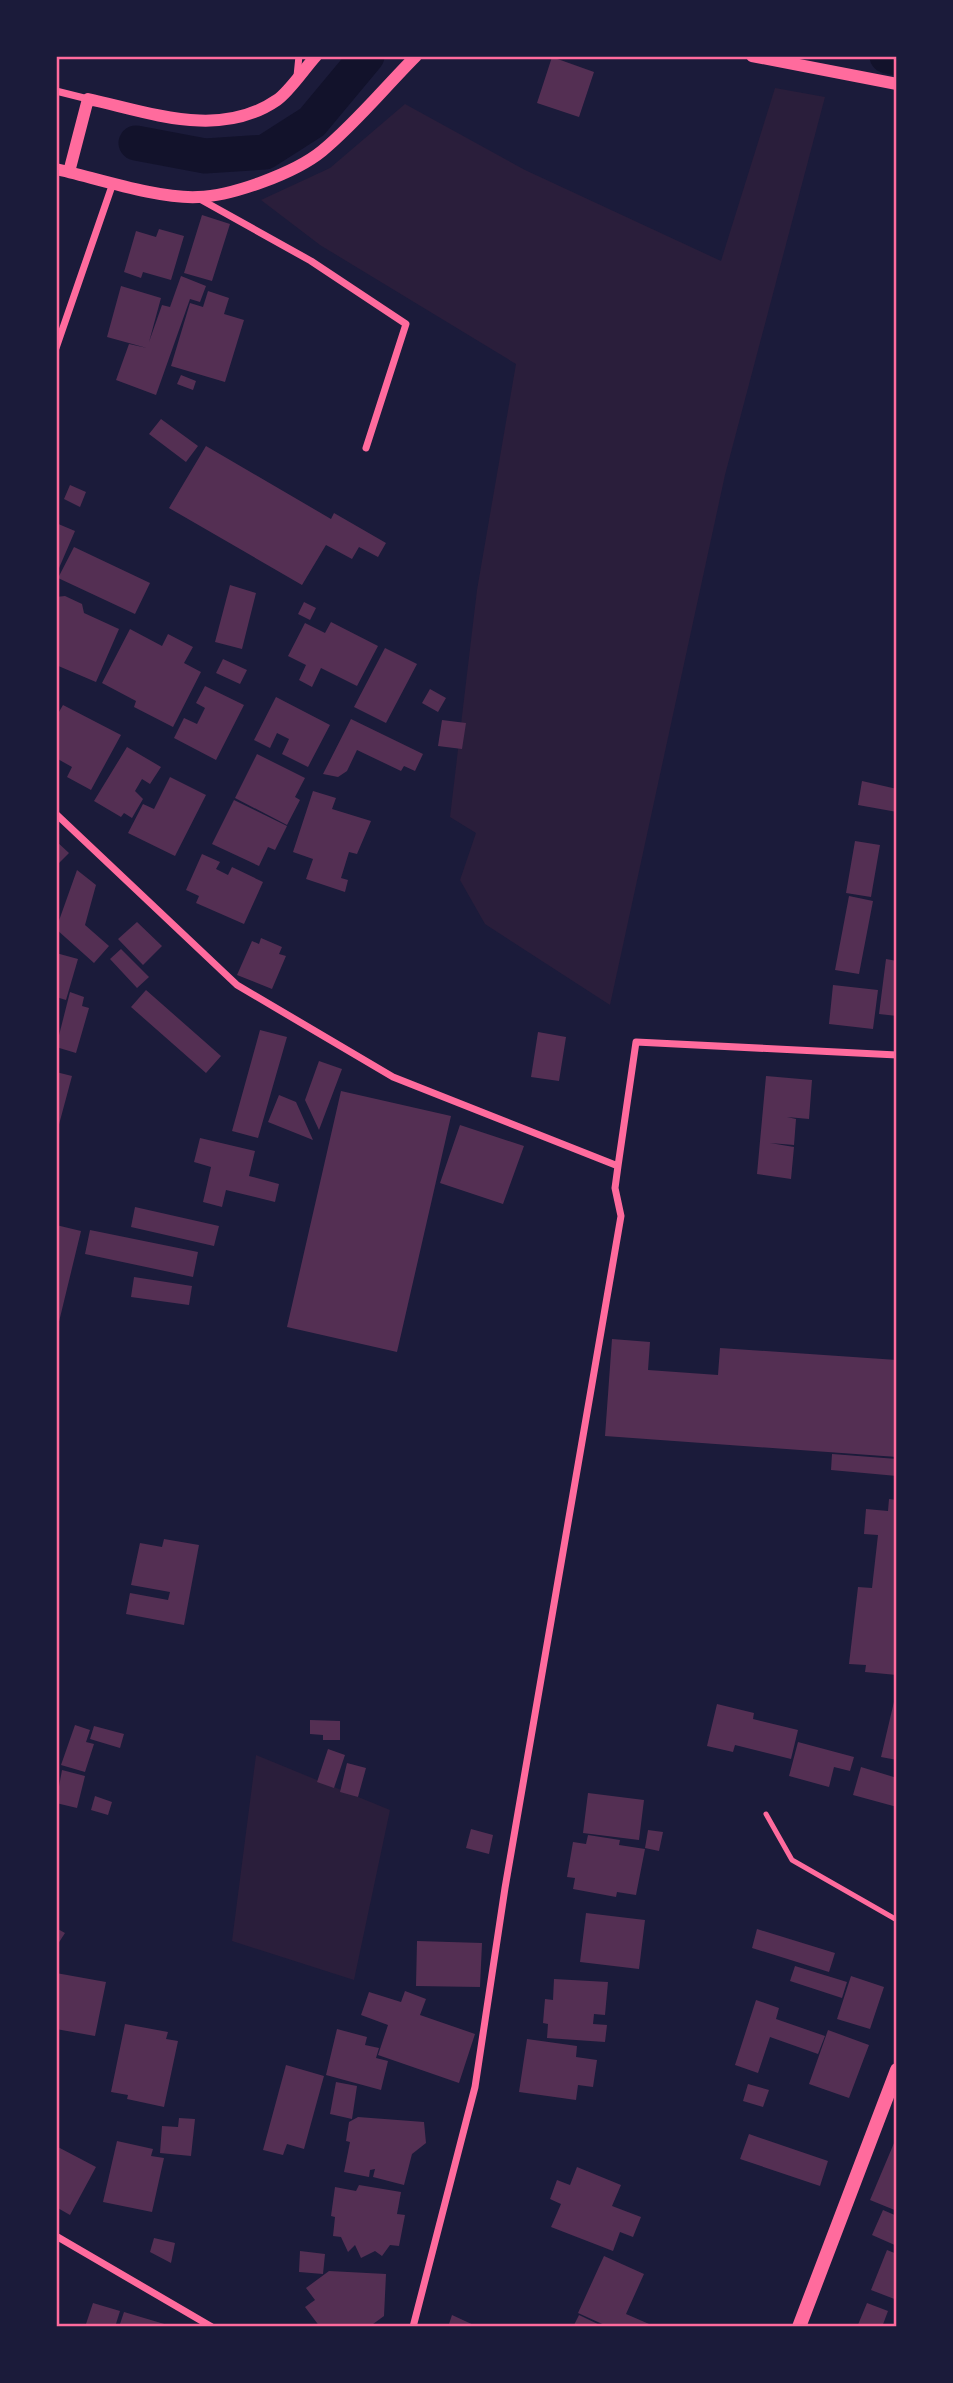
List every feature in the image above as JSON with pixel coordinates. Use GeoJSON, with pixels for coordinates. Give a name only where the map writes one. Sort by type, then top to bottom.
{"type":"FeatureCollection","features":[{"type":"Feature","properties":{"kind":"main road"},"geometry":{"type":"LineString","coordinates":[[799,2327],[897,2070]]}},
{"type":"Feature","properties":{"kind":"street"},"geometry":{"type":"LineString","coordinates":[[297,76],[299,56]]}},
{"type":"Feature","properties":{"kind":"street"},"geometry":{"type":"LineString","coordinates":[[56,91],[196,123],[234,118],[278,100],[316,56]]}},
{"type":"Feature","properties":{"kind":"street"},"geometry":{"type":"LineString","coordinates":[[198,197],[234,190],[271,178],[320,152],[416,56]]}},
{"type":"Feature","properties":{"kind":"street"},"geometry":{"type":"LineString","coordinates":[[752,56],[897,84]]}},
{"type":"Feature","properties":{"kind":"street"},"geometry":{"type":"LineString","coordinates":[[88,99],[62,170],[198,197],[311,261],[406,324],[366,448]]}},
{"type":"Feature","properties":{"kind":"street"},"geometry":{"type":"LineString","coordinates":[[56,348],[113,182]]}},
{"type":"Feature","properties":{"kind":"street"},"geometry":{"type":"LineString","coordinates":[[56,814],[237,985],[393,1077],[618,1166]]}},
{"type":"Feature","properties":{"kind":"street"},"geometry":{"type":"LineString","coordinates":[[413,2327],[475,2087],[505,1888],[621,1216],[615,1188],[636,1042],[897,1055]]}},
{"type":"Feature","properties":{"kind":"street"},"geometry":{"type":"LineString","coordinates":[[56,2236],[212,2327]]}},
{"type":"Feature","properties":{"kind":"lane"},"geometry":{"type":"LineString","coordinates":[[766,1814],[792,1860],[897,1920]]}},
{"type":"Feature","properties":{"kind":"shaded area"},"geometry":{"type":"Polygon","coordinates":[[[775,88],[825,97],[725,475],[610,1005],[485,924],[460,880],[476,833],[450,817],[477,590],[516,364],[320,245],[261,200],[330,168],[405,104],[525,170],[721,261],[775,88]]]}},
{"type":"Feature","properties":{"kind":"shaded area"},"geometry":{"type":"Polygon","coordinates":[[[256,1755],[390,1810],[354,1980],[232,1941],[256,1755]]]}},
{"type":"Feature","properties":{"kind":"building"},"geometry":{"type":"Polygon","coordinates":[[[552,57],[594,72],[579,117],[537,103],[552,57]]]}},
{"type":"Feature","properties":{"kind":"building"},"geometry":{"type":"Polygon","coordinates":[[[202,215],[230,224],[212,281],[184,273],[202,215]]]}},
{"type":"Feature","properties":{"kind":"building"},"geometry":{"type":"Polygon","coordinates":[[[159,229],[184,236],[171,280],[143,272],[141,278],[124,272],[136,231],[156,237],[159,229]]]}},
{"type":"Feature","properties":{"kind":"building"},"geometry":{"type":"Polygon","coordinates":[[[181,276],[206,286],[200,302],[190,299],[156,395],[116,380],[129,344],[147,348],[107,337],[121,286],[161,298],[149,342],[162,305],[170,307],[181,276]]]}},
{"type":"Feature","properties":{"kind":"building"},"geometry":{"type":"Polygon","coordinates":[[[208,291],[229,298],[224,314],[244,320],[225,382],[171,366],[190,303],[203,307],[208,291]]]}},
{"type":"Feature","properties":{"kind":"building"},"geometry":{"type":"Polygon","coordinates":[[[181,375],[196,381],[193,390],[177,384],[181,375]]]}},
{"type":"Feature","properties":{"kind":"building"},"geometry":{"type":"Polygon","coordinates":[[[161,419],[198,446],[186,462],[149,434],[161,419]]]}},
{"type":"Feature","properties":{"kind":"building"},"geometry":{"type":"Polygon","coordinates":[[[206,446],[331,519],[334,513],[386,543],[378,557],[359,547],[352,559],[326,545],[302,585],[169,508],[206,446]]]}},
{"type":"Feature","properties":{"kind":"building"},"geometry":{"type":"Polygon","coordinates":[[[70,485],[86,492],[80,507],[64,499],[70,485]]]}},
{"type":"Feature","properties":{"kind":"building"},"geometry":{"type":"Polygon","coordinates":[[[56,523],[75,531],[56,575],[56,523]]]}},
{"type":"Feature","properties":{"kind":"building"},"geometry":{"type":"Polygon","coordinates":[[[74,547],[150,583],[135,614],[58,578],[74,547]]]}},
{"type":"Feature","properties":{"kind":"building"},"geometry":{"type":"Polygon","coordinates":[[[230,585],[256,593],[242,649],[215,642],[230,585]]]}},
{"type":"Feature","properties":{"kind":"building"},"geometry":{"type":"Polygon","coordinates":[[[65,596],[82,604],[84,613],[119,629],[96,682],[56,665],[56,597],[65,596]]]}},
{"type":"Feature","properties":{"kind":"building"},"geometry":{"type":"Polygon","coordinates":[[[304,602],[316,608],[310,620],[298,614],[304,602]]]}},
{"type":"Feature","properties":{"kind":"building"},"geometry":{"type":"Polygon","coordinates":[[[331,622],[378,646],[357,686],[321,668],[312,687],[299,680],[306,665],[288,656],[305,623],[325,633],[331,622]]]}},
{"type":"Feature","properties":{"kind":"building"},"geometry":{"type":"Polygon","coordinates":[[[130,629],[162,646],[168,634],[193,647],[184,663],[201,672],[173,727],[134,707],[136,701],[102,683],[130,629]]]}},
{"type":"Feature","properties":{"kind":"building"},"geometry":{"type":"Polygon","coordinates":[[[385,648],[417,664],[386,723],[354,707],[385,648]]]}},
{"type":"Feature","properties":{"kind":"building"},"geometry":{"type":"Polygon","coordinates":[[[223,659],[247,670],[240,684],[216,673],[223,659]]]}},
{"type":"Feature","properties":{"kind":"building"},"geometry":{"type":"Polygon","coordinates":[[[205,686],[244,705],[216,760],[174,738],[184,718],[197,724],[205,708],[196,703],[205,686]]]}},
{"type":"Feature","properties":{"kind":"building"},"geometry":{"type":"Polygon","coordinates":[[[430,689],[446,698],[438,712],[422,703],[430,689]]]}},
{"type":"Feature","properties":{"kind":"building"},"geometry":{"type":"Polygon","coordinates":[[[276,697],[330,725],[308,767],[282,754],[289,739],[277,733],[270,748],[254,740],[276,697]]]}},
{"type":"Feature","properties":{"kind":"building"},"geometry":{"type":"Polygon","coordinates":[[[63,705],[121,735],[91,790],[67,777],[72,767],[56,758],[56,717],[63,705]]]}},
{"type":"Feature","properties":{"kind":"building"},"geometry":{"type":"Polygon","coordinates":[[[351,719],[423,754],[415,771],[404,766],[401,771],[357,750],[347,771],[338,777],[323,774],[351,719]]]}},
{"type":"Feature","properties":{"kind":"building"},"geometry":{"type":"Polygon","coordinates":[[[442,720],[466,723],[462,749],[438,746],[442,720]]]}},
{"type":"Feature","properties":{"kind":"building"},"geometry":{"type":"Polygon","coordinates":[[[127,747],[161,767],[150,784],[142,779],[135,791],[143,799],[132,818],[124,813],[121,817],[94,801],[127,747]]]}},
{"type":"Feature","properties":{"kind":"building"},"geometry":{"type":"Polygon","coordinates":[[[257,754],[305,778],[295,797],[300,800],[287,825],[235,798],[257,754]]]}},
{"type":"Feature","properties":{"kind":"building"},"geometry":{"type":"Polygon","coordinates":[[[170,777],[206,795],[175,856],[128,833],[143,804],[154,809],[170,777]]]}},
{"type":"Feature","properties":{"kind":"building"},"geometry":{"type":"Polygon","coordinates":[[[862,781],[897,789],[897,812],[858,805],[862,781]]]}},
{"type":"Feature","properties":{"kind":"building"},"geometry":{"type":"Polygon","coordinates":[[[313,791],[336,798],[332,809],[371,821],[357,854],[349,852],[341,878],[348,880],[345,892],[306,879],[313,859],[293,852],[313,791]]]}},
{"type":"Feature","properties":{"kind":"building"},"geometry":{"type":"Polygon","coordinates":[[[234,800],[287,826],[275,850],[268,847],[259,866],[212,844],[234,800]]]}},
{"type":"Feature","properties":{"kind":"building"},"geometry":{"type":"Polygon","coordinates":[[[56,841],[69,853],[57,865],[56,864],[56,841]]]}},
{"type":"Feature","properties":{"kind":"building"},"geometry":{"type":"Polygon","coordinates":[[[855,841],[880,845],[871,897],[846,893],[855,841]]]}},
{"type":"Feature","properties":{"kind":"building"},"geometry":{"type":"Polygon","coordinates":[[[202,854],[220,862],[216,869],[228,875],[232,867],[263,882],[244,924],[196,903],[199,896],[186,890],[202,854]]]}},
{"type":"Feature","properties":{"kind":"building"},"geometry":{"type":"Polygon","coordinates":[[[77,870],[96,885],[85,925],[109,946],[94,963],[56,929],[77,870]]]}},
{"type":"Feature","properties":{"kind":"building"},"geometry":{"type":"Polygon","coordinates":[[[849,896],[873,901],[859,974],[835,970],[849,896]]]}},
{"type":"Feature","properties":{"kind":"building"},"geometry":{"type":"Polygon","coordinates":[[[137,922],[162,946],[143,965],[118,939],[137,922]]]}},
{"type":"Feature","properties":{"kind":"building"},"geometry":{"type":"Polygon","coordinates":[[[261,938],[282,947],[279,954],[286,956],[272,989],[237,975],[252,941],[259,944],[261,938]]]}},
{"type":"Feature","properties":{"kind":"building"},"geometry":{"type":"Polygon","coordinates":[[[121,949],[149,977],[137,988],[110,959],[121,949]]]}},
{"type":"Feature","properties":{"kind":"building"},"geometry":{"type":"Polygon","coordinates":[[[56,953],[78,959],[66,1000],[56,997],[56,953]]]}},
{"type":"Feature","properties":{"kind":"building"},"geometry":{"type":"Polygon","coordinates":[[[886,959],[897,961],[897,1016],[879,1014],[886,959]]]}},
{"type":"Feature","properties":{"kind":"building"},"geometry":{"type":"Polygon","coordinates":[[[833,985],[878,990],[873,1029],[829,1024],[833,985]]]}},
{"type":"Feature","properties":{"kind":"building"},"geometry":{"type":"Polygon","coordinates":[[[146,990],[221,1056],[206,1073],[131,1007],[146,990]]]}},
{"type":"Feature","properties":{"kind":"building"},"geometry":{"type":"Polygon","coordinates":[[[70,992],[84,997],[82,1006],[89,1008],[76,1053],[56,1047],[70,992]]]}},
{"type":"Feature","properties":{"kind":"building"},"geometry":{"type":"Polygon","coordinates":[[[260,1030],[287,1037],[258,1138],[232,1131],[260,1030]]]}},
{"type":"Feature","properties":{"kind":"building"},"geometry":{"type":"Polygon","coordinates":[[[538,1032],[566,1037],[559,1081],[531,1077],[538,1032]]]}},
{"type":"Feature","properties":{"kind":"building"},"geometry":{"type":"Polygon","coordinates":[[[319,1061],[342,1069],[319,1130],[305,1100],[319,1061]]]}},
{"type":"Feature","properties":{"kind":"building"},"geometry":{"type":"Polygon","coordinates":[[[56,1072],[72,1076],[57,1132],[56,1132],[56,1072]]]}},
{"type":"Feature","properties":{"kind":"building"},"geometry":{"type":"Polygon","coordinates":[[[766,1076],[812,1080],[809,1119],[787,1117],[796,1119],[794,1145],[770,1143],[794,1147],[791,1179],[757,1174],[766,1076]]]}},
{"type":"Feature","properties":{"kind":"building"},"geometry":{"type":"Polygon","coordinates":[[[341,1091],[451,1116],[397,1352],[287,1327],[341,1091]]]}},
{"type":"Feature","properties":{"kind":"building"},"geometry":{"type":"Polygon","coordinates":[[[279,1095],[296,1102],[313,1140],[268,1122],[279,1095]]]}},
{"type":"Feature","properties":{"kind":"building"},"geometry":{"type":"Polygon","coordinates":[[[460,1125],[524,1146],[503,1204],[440,1183],[460,1125]]]}},
{"type":"Feature","properties":{"kind":"building"},"geometry":{"type":"Polygon","coordinates":[[[200,1138],[255,1151],[249,1176],[279,1184],[275,1202],[226,1190],[222,1207],[203,1202],[211,1167],[194,1162],[200,1138]]]}},
{"type":"Feature","properties":{"kind":"building"},"geometry":{"type":"Polygon","coordinates":[[[135,1207],[219,1226],[214,1246],[131,1227],[135,1207]]]}},
{"type":"Feature","properties":{"kind":"building"},"geometry":{"type":"Polygon","coordinates":[[[56,1225],[81,1231],[57,1330],[56,1330],[56,1225]]]}},
{"type":"Feature","properties":{"kind":"building"},"geometry":{"type":"Polygon","coordinates":[[[90,1230],[198,1252],[193,1277],[85,1254],[90,1230]]]}},
{"type":"Feature","properties":{"kind":"building"},"geometry":{"type":"Polygon","coordinates":[[[134,1277],[192,1286],[189,1305],[131,1297],[134,1277]]]}},
{"type":"Feature","properties":{"kind":"building"},"geometry":{"type":"Polygon","coordinates":[[[612,1339],[650,1342],[648,1370],[718,1375],[720,1348],[897,1360],[897,1457],[605,1436],[612,1339]]]}},
{"type":"Feature","properties":{"kind":"building"},"geometry":{"type":"Polygon","coordinates":[[[832,1454],[897,1459],[897,1476],[831,1470],[832,1454]]]}},
{"type":"Feature","properties":{"kind":"building"},"geometry":{"type":"Polygon","coordinates":[[[889,1499],[897,1500],[897,1675],[865,1672],[866,1665],[849,1664],[858,1587],[872,1588],[878,1535],[864,1534],[866,1509],[888,1511],[889,1499]]]}},
{"type":"Feature","properties":{"kind":"building"},"geometry":{"type":"Polygon","coordinates":[[[164,1539],[199,1545],[184,1625],[126,1614],[130,1593],[168,1600],[170,1592],[131,1585],[140,1543],[162,1547],[164,1539]]]}},
{"type":"Feature","properties":{"kind":"building"},"geometry":{"type":"Polygon","coordinates":[[[897,1689],[897,1760],[881,1757],[897,1689]]]}},
{"type":"Feature","properties":{"kind":"building"},"geometry":{"type":"Polygon","coordinates":[[[717,1704],[754,1713],[753,1719],[798,1730],[791,1759],[735,1745],[733,1752],[707,1746],[717,1704]]]}},
{"type":"Feature","properties":{"kind":"building"},"geometry":{"type":"Polygon","coordinates":[[[310,1720],[340,1721],[340,1740],[323,1740],[323,1735],[310,1734],[310,1720]]]}},
{"type":"Feature","properties":{"kind":"building"},"geometry":{"type":"Polygon","coordinates":[[[75,1725],[90,1730],[86,1742],[94,1744],[85,1772],[61,1765],[75,1725]]]}},
{"type":"Feature","properties":{"kind":"building"},"geometry":{"type":"Polygon","coordinates":[[[94,1726],[124,1734],[120,1748],[90,1739],[94,1726]]]}},
{"type":"Feature","properties":{"kind":"building"},"geometry":{"type":"Polygon","coordinates":[[[798,1742],[854,1757],[850,1771],[834,1767],[829,1787],[789,1776],[798,1742]]]}},
{"type":"Feature","properties":{"kind":"building"},"geometry":{"type":"Polygon","coordinates":[[[328,1749],[345,1755],[334,1788],[317,1782],[328,1749]]]}},
{"type":"Feature","properties":{"kind":"building"},"geometry":{"type":"Polygon","coordinates":[[[347,1763],[366,1768],[358,1797],[340,1792],[347,1763]]]}},
{"type":"Feature","properties":{"kind":"building"},"geometry":{"type":"Polygon","coordinates":[[[861,1767],[897,1778],[897,1807],[853,1795],[861,1767]]]}},
{"type":"Feature","properties":{"kind":"building"},"geometry":{"type":"Polygon","coordinates":[[[62,1770],[85,1776],[77,1808],[56,1803],[62,1770]]]}},
{"type":"Feature","properties":{"kind":"building"},"geometry":{"type":"Polygon","coordinates":[[[588,1793],[644,1800],[639,1840],[583,1833],[588,1793]]]}},
{"type":"Feature","properties":{"kind":"building"},"geometry":{"type":"Polygon","coordinates":[[[95,1796],[112,1802],[108,1815],[91,1810],[95,1796]]]}},
{"type":"Feature","properties":{"kind":"building"},"geometry":{"type":"Polygon","coordinates":[[[471,1829],[493,1835],[489,1854],[466,1848],[471,1829]]]}},
{"type":"Feature","properties":{"kind":"building"},"geometry":{"type":"Polygon","coordinates":[[[648,1830],[663,1832],[659,1851],[645,1848],[648,1830]]]}},
{"type":"Feature","properties":{"kind":"building"},"geometry":{"type":"Polygon","coordinates":[[[588,1835],[620,1840],[619,1845],[645,1849],[636,1895],[617,1892],[616,1897],[573,1889],[575,1878],[567,1877],[573,1842],[586,1844],[588,1835]]]}},
{"type":"Feature","properties":{"kind":"building"},"geometry":{"type":"Polygon","coordinates":[[[586,1913],[645,1920],[639,1969],[580,1962],[586,1913]]]}},
{"type":"Feature","properties":{"kind":"building"},"geometry":{"type":"Polygon","coordinates":[[[56,1928],[65,1933],[56,1947],[56,1928]]]}},
{"type":"Feature","properties":{"kind":"building"},"geometry":{"type":"Polygon","coordinates":[[[757,1929],[835,1953],[829,1972],[752,1948],[757,1929]]]}},
{"type":"Feature","properties":{"kind":"building"},"geometry":{"type":"Polygon","coordinates":[[[417,1941],[482,1943],[480,1987],[416,1986],[417,1941]]]}},
{"type":"Feature","properties":{"kind":"building"},"geometry":{"type":"Polygon","coordinates":[[[795,1966],[847,1982],[842,1998],[790,1981],[795,1966]]]}},
{"type":"Feature","properties":{"kind":"building"},"geometry":{"type":"Polygon","coordinates":[[[56,1973],[106,1982],[95,2036],[56,2029],[56,1973]]]}},
{"type":"Feature","properties":{"kind":"building"},"geometry":{"type":"Polygon","coordinates":[[[851,1976],[884,1987],[870,2029],[837,2019],[851,1976]]]}},
{"type":"Feature","properties":{"kind":"building"},"geometry":{"type":"Polygon","coordinates":[[[554,1979],[608,1982],[605,2015],[594,2014],[593,2024],[607,2025],[605,2042],[547,2038],[548,2024],[543,2023],[545,1999],[553,2000],[554,1979]]]}},
{"type":"Feature","properties":{"kind":"building"},"geometry":{"type":"Polygon","coordinates":[[[405,1991],[426,1999],[420,2015],[475,2034],[459,2083],[378,2055],[388,2025],[361,2015],[369,1992],[401,2002],[405,1991]]]}},
{"type":"Feature","properties":{"kind":"building"},"geometry":{"type":"Polygon","coordinates":[[[756,2000],[779,2008],[776,2019],[825,2036],[818,2054],[770,2037],[758,2073],[735,2065],[756,2000]]]}},
{"type":"Feature","properties":{"kind":"building"},"geometry":{"type":"Polygon","coordinates":[[[125,2024],[168,2032],[166,2039],[178,2041],[164,2107],[127,2099],[128,2095],[111,2092],[125,2024]]]}},
{"type":"Feature","properties":{"kind":"building"},"geometry":{"type":"Polygon","coordinates":[[[337,2029],[367,2037],[365,2045],[379,2048],[376,2058],[388,2061],[381,2090],[326,2075],[337,2029]]]}},
{"type":"Feature","properties":{"kind":"building"},"geometry":{"type":"Polygon","coordinates":[[[828,2030],[869,2045],[849,2098],[809,2084],[828,2030]]]}},
{"type":"Feature","properties":{"kind":"building"},"geometry":{"type":"Polygon","coordinates":[[[527,2039],[577,2046],[576,2057],[597,2060],[593,2087],[578,2085],[576,2100],[519,2092],[527,2039]]]}},
{"type":"Feature","properties":{"kind":"building"},"geometry":{"type":"Polygon","coordinates":[[[286,2065],[324,2076],[304,2149],[287,2144],[283,2155],[263,2150],[286,2065]]]}},
{"type":"Feature","properties":{"kind":"building"},"geometry":{"type":"Polygon","coordinates":[[[336,2082],[357,2086],[352,2119],[330,2114],[336,2082]]]}},
{"type":"Feature","properties":{"kind":"building"},"geometry":{"type":"Polygon","coordinates":[[[748,2084],[769,2090],[763,2107],[743,2101],[748,2084]]]}},
{"type":"Feature","properties":{"kind":"building"},"geometry":{"type":"Polygon","coordinates":[[[358,2117],[424,2122],[426,2143],[412,2154],[404,2185],[373,2177],[375,2169],[370,2170],[369,2177],[344,2172],[350,2142],[346,2141],[349,2122],[358,2117]]]}},
{"type":"Feature","properties":{"kind":"building"},"geometry":{"type":"Polygon","coordinates":[[[179,2118],[195,2119],[191,2156],[160,2153],[162,2126],[178,2127],[179,2118]]]}},
{"type":"Feature","properties":{"kind":"building"},"geometry":{"type":"Polygon","coordinates":[[[749,2134],[828,2161],[820,2186],[740,2159],[749,2134]]]}},
{"type":"Feature","properties":{"kind":"building"},"geometry":{"type":"Polygon","coordinates":[[[897,2136],[897,2211],[870,2200],[897,2136]]]}},
{"type":"Feature","properties":{"kind":"building"},"geometry":{"type":"Polygon","coordinates":[[[117,2141],[153,2149],[151,2156],[164,2158],[152,2212],[103,2202],[117,2141]]]}},
{"type":"Feature","properties":{"kind":"building"},"geometry":{"type":"Polygon","coordinates":[[[56,2146],[96,2167],[70,2215],[56,2207],[56,2146]]]}},
{"type":"Feature","properties":{"kind":"building"},"geometry":{"type":"Polygon","coordinates":[[[577,2167],[621,2185],[612,2206],[641,2217],[633,2237],[620,2232],[613,2251],[551,2227],[561,2204],[550,2199],[557,2180],[570,2185],[577,2167]]]}},
{"type":"Feature","properties":{"kind":"building"},"geometry":{"type":"Polygon","coordinates":[[[359,2185],[401,2192],[397,2214],[405,2215],[399,2246],[390,2245],[382,2256],[375,2251],[361,2258],[355,2245],[348,2252],[341,2237],[333,2236],[335,2217],[331,2216],[335,2187],[356,2191],[359,2185]]]}},
{"type":"Feature","properties":{"kind":"building"},"geometry":{"type":"Polygon","coordinates":[[[883,2210],[897,2216],[897,2246],[872,2235],[883,2210]]]}},
{"type":"Feature","properties":{"kind":"building"},"geometry":{"type":"Polygon","coordinates":[[[154,2238],[175,2243],[171,2263],[150,2252],[154,2238]]]}},
{"type":"Feature","properties":{"kind":"building"},"geometry":{"type":"Polygon","coordinates":[[[887,2250],[897,2254],[897,2300],[871,2290],[887,2250]]]}},
{"type":"Feature","properties":{"kind":"building"},"geometry":{"type":"Polygon","coordinates":[[[300,2251],[325,2254],[323,2274],[299,2272],[300,2251]]]}},
{"type":"Feature","properties":{"kind":"building"},"geometry":{"type":"Polygon","coordinates":[[[604,2256],[644,2274],[626,2314],[656,2327],[609,2327],[578,2313],[604,2256]]]}},
{"type":"Feature","properties":{"kind":"building"},"geometry":{"type":"Polygon","coordinates":[[[329,2271],[386,2274],[384,2316],[369,2327],[320,2327],[305,2307],[315,2300],[306,2288],[329,2271]]]}},
{"type":"Feature","properties":{"kind":"building"},"geometry":{"type":"Polygon","coordinates":[[[93,2303],[120,2311],[115,2327],[85,2327],[93,2303]]]}},
{"type":"Feature","properties":{"kind":"building"},"geometry":{"type":"Polygon","coordinates":[[[867,2303],[888,2311],[882,2327],[857,2327],[867,2303]]]}},
{"type":"Feature","properties":{"kind":"building"},"geometry":{"type":"Polygon","coordinates":[[[124,2312],[171,2326],[171,2327],[119,2327],[124,2312]]]}},
{"type":"Feature","properties":{"kind":"building"},"geometry":{"type":"Polygon","coordinates":[[[452,2315],[478,2327],[448,2327],[452,2315]]]}},
{"type":"Feature","properties":{"kind":"building"},"geometry":{"type":"Polygon","coordinates":[[[579,2315],[604,2327],[573,2327],[579,2315]]]}},
{"type":"Feature","properties":{"kind":"waterway"},"geometry":{"type":"LineString","coordinates":[[136,143],[205,156],[265,152],[312,122],[367,56]]}},
{"type":"Feature","properties":{"kind":"waterway"},"geometry":{"type":"LineString","coordinates":[[887,56],[897,58]]}}]}
